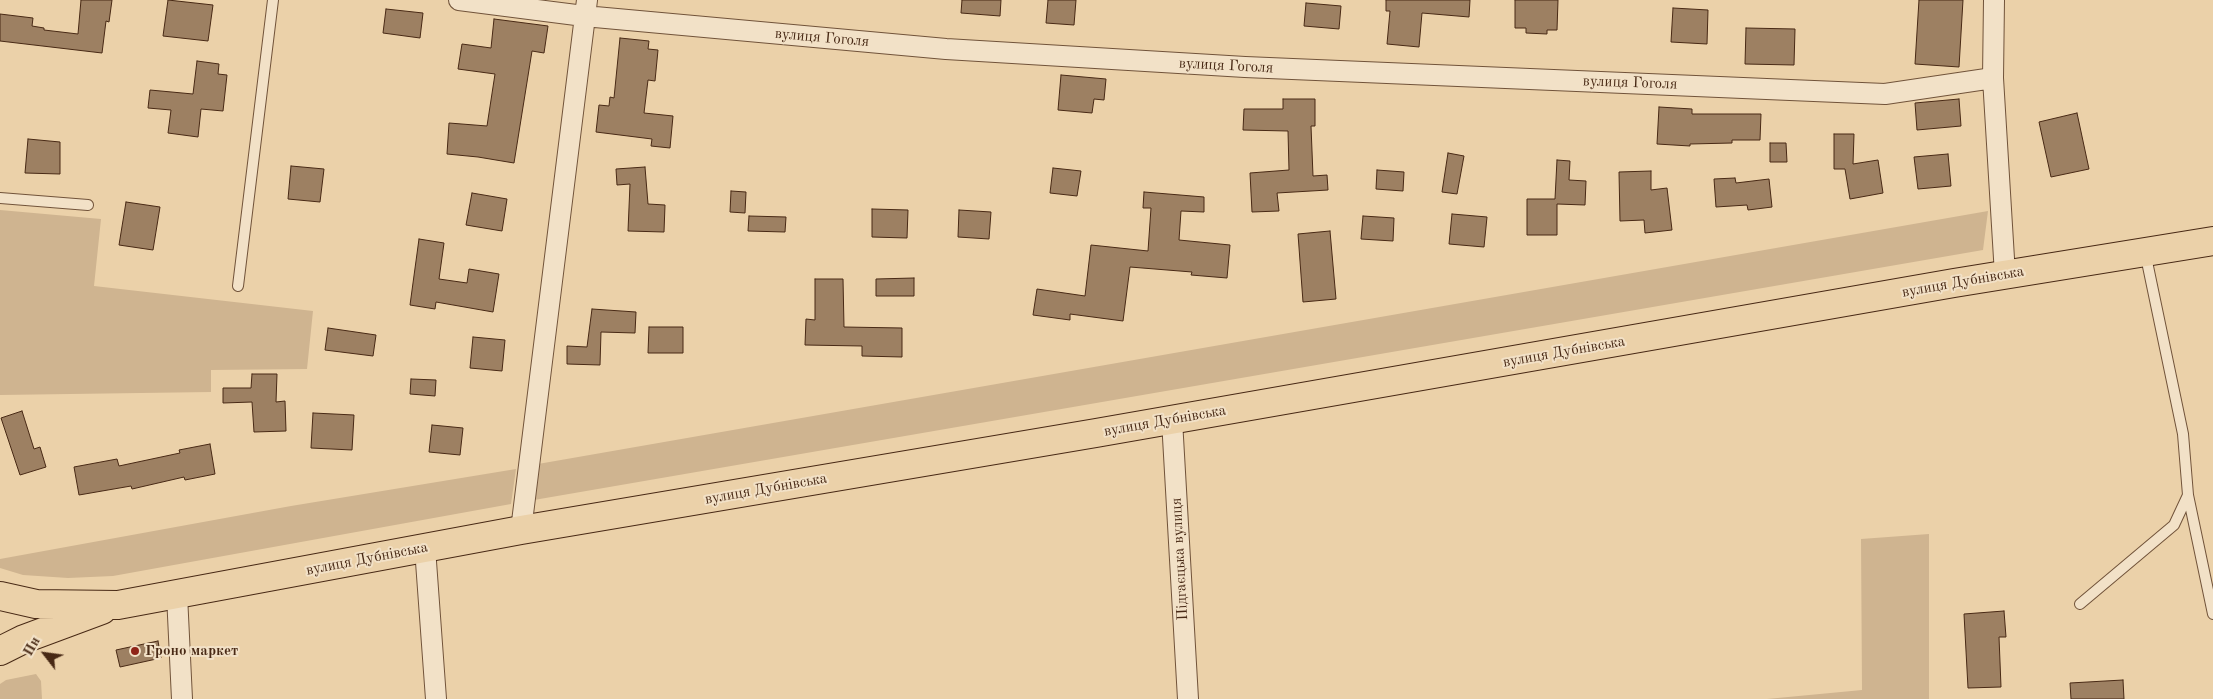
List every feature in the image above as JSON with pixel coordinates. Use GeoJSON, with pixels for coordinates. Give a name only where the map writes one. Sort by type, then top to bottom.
{"type":"FeatureCollection","features":[{"type":"Feature","properties":{"kind":"highway","name":"вулиця Дубнівська"},"geometry":{"type":"LineString","coordinates":[[118,605],[521,530],[1172,420],[2005,275],[2213,241]]}},
{"type":"Feature","properties":{"kind":"highway"},"geometry":{"type":"LineString","coordinates":[[0,596],[36,604],[118,605]]}},
{"type":"Feature","properties":{"kind":"highway"},"geometry":{"type":"LineString","coordinates":[[0,651],[24,639],[118,605]]}},
{"type":"Feature","properties":{"kind":"street","name":"вулиця Гоголя"},"geometry":{"type":"LineString","coordinates":[[459,0],[585,8],[946,49],[1245,67],[1885,94],[1993,78]]}},
{"type":"Feature","properties":{"kind":"street"},"geometry":{"type":"LineString","coordinates":[[1994,0],[1993,78],[2005,275]]}},
{"type":"Feature","properties":{"kind":"street"},"geometry":{"type":"LineString","coordinates":[[521,530],[585,8]]}},
{"type":"Feature","properties":{"kind":"street","name":"Підгаєцька вулиця"},"geometry":{"type":"LineString","coordinates":[[1172,420],[1188,699]]}},
{"type":"Feature","properties":{"kind":"street"},"geometry":{"type":"LineString","coordinates":[[425,548],[436,699]]}},
{"type":"Feature","properties":{"kind":"street"},"geometry":{"type":"LineString","coordinates":[[177,595],[182,699]]}},
{"type":"Feature","properties":{"kind":"lane"},"geometry":{"type":"LineString","coordinates":[[238,286],[273,0]]}},
{"type":"Feature","properties":{"kind":"lane"},"geometry":{"type":"LineString","coordinates":[[0,198],[88,205]]}},
{"type":"Feature","properties":{"kind":"lane"},"geometry":{"type":"LineString","coordinates":[[2145,252],[2183,434],[2188,496],[2213,614]]}},
{"type":"Feature","properties":{"kind":"lane"},"geometry":{"type":"LineString","coordinates":[[2080,604],[2174,525],[2188,496]]}},
{"type":"Feature","properties":{"kind":"shaded area"},"geometry":{"type":"Polygon","coordinates":[[[0,210],[101,219],[94,286],[313,311],[307,369],[211,370],[211,392],[0,395],[0,210]]]}},
{"type":"Feature","properties":{"kind":"shaded area"},"geometry":{"type":"Polygon","coordinates":[[[1988,211],[1983,250],[534,500],[538,464],[1988,211]]]}},
{"type":"Feature","properties":{"kind":"shaded area"},"geometry":{"type":"Polygon","coordinates":[[[516,469],[511,504],[113,576],[68,578],[23,575],[0,568],[0,559],[291,506],[516,469]]]}},
{"type":"Feature","properties":{"kind":"shaded area"},"geometry":{"type":"Polygon","coordinates":[[[1929,534],[1929,699],[1767,699],[1862,690],[1861,539],[1929,534]]]}},
{"type":"Feature","properties":{"kind":"shaded area"},"geometry":{"type":"Polygon","coordinates":[[[36,674],[41,681],[42,699],[0,699],[0,684],[6,680],[36,674]]]}},
{"type":"Feature","properties":{"kind":"building"},"geometry":{"type":"Polygon","coordinates":[[[81,0],[112,0],[109,22],[106,21],[102,53],[0,41],[0,14],[33,18],[32,26],[44,28],[44,30],[78,34],[81,0]]]}},
{"type":"Feature","properties":{"kind":"building"},"geometry":{"type":"Polygon","coordinates":[[[168,0],[213,5],[208,41],[163,36],[168,0]]]}},
{"type":"Feature","properties":{"kind":"building"},"geometry":{"type":"Polygon","coordinates":[[[962,0],[1001,0],[1000,16],[961,13],[962,0]]]}},
{"type":"Feature","properties":{"kind":"building"},"geometry":{"type":"Polygon","coordinates":[[[1048,0],[1076,0],[1074,25],[1046,23],[1048,0]]]}},
{"type":"Feature","properties":{"kind":"building"},"geometry":{"type":"Polygon","coordinates":[[[1386,0],[1470,0],[1469,17],[1422,13],[1419,47],[1387,44],[1390,11],[1386,11],[1386,0]]]}},
{"type":"Feature","properties":{"kind":"building"},"geometry":{"type":"Polygon","coordinates":[[[1515,0],[1558,0],[1557,30],[1547,30],[1547,34],[1526,33],[1526,28],[1515,28],[1515,0]]]}},
{"type":"Feature","properties":{"kind":"building"},"geometry":{"type":"Polygon","coordinates":[[[1919,0],[1963,0],[1959,67],[1915,64],[1919,0]]]}},
{"type":"Feature","properties":{"kind":"building"},"geometry":{"type":"Polygon","coordinates":[[[1306,3],[1341,6],[1339,29],[1304,26],[1306,3]]]}},
{"type":"Feature","properties":{"kind":"building"},"geometry":{"type":"Polygon","coordinates":[[[1673,8],[1708,10],[1707,44],[1671,42],[1673,8]]]}},
{"type":"Feature","properties":{"kind":"building"},"geometry":{"type":"Polygon","coordinates":[[[386,9],[423,13],[420,38],[383,33],[386,9]]]}},
{"type":"Feature","properties":{"kind":"building"},"geometry":{"type":"Polygon","coordinates":[[[494,19],[548,26],[544,53],[532,51],[514,163],[447,154],[449,123],[487,126],[495,74],[458,69],[462,44],[491,48],[494,19]]]}},
{"type":"Feature","properties":{"kind":"building"},"geometry":{"type":"Polygon","coordinates":[[[1746,28],[1795,29],[1794,65],[1745,64],[1746,28]]]}},
{"type":"Feature","properties":{"kind":"building"},"geometry":{"type":"Polygon","coordinates":[[[620,38],[649,41],[648,49],[658,50],[655,81],[648,80],[644,113],[673,116],[670,148],[651,146],[652,139],[596,132],[599,105],[609,106],[610,97],[614,98],[620,38]]]}},
{"type":"Feature","properties":{"kind":"building"},"geometry":{"type":"Polygon","coordinates":[[[197,61],[219,64],[218,74],[227,75],[223,111],[201,109],[198,137],[168,133],[171,110],[148,108],[150,90],[193,94],[197,61]]]}},
{"type":"Feature","properties":{"kind":"building"},"geometry":{"type":"Polygon","coordinates":[[[1061,75],[1106,79],[1104,100],[1094,99],[1092,113],[1058,110],[1061,75]]]}},
{"type":"Feature","properties":{"kind":"building"},"geometry":{"type":"Polygon","coordinates":[[[1283,99],[1315,99],[1315,126],[1311,126],[1313,176],[1327,175],[1328,190],[1277,193],[1279,211],[1252,212],[1250,173],[1289,170],[1288,131],[1243,130],[1244,109],[1283,109],[1283,99]]]}},
{"type":"Feature","properties":{"kind":"building"},"geometry":{"type":"Polygon","coordinates":[[[1959,99],[1961,126],[1917,130],[1915,103],[1959,99]]]}},
{"type":"Feature","properties":{"kind":"building"},"geometry":{"type":"Polygon","coordinates":[[[1659,107],[1692,109],[1692,114],[1761,114],[1760,140],[1732,140],[1732,143],[1690,144],[1690,146],[1657,144],[1659,107]]]}},
{"type":"Feature","properties":{"kind":"building"},"geometry":{"type":"Polygon","coordinates":[[[2077,113],[2089,169],[2051,177],[2039,122],[2077,113]]]}},
{"type":"Feature","properties":{"kind":"building"},"geometry":{"type":"Polygon","coordinates":[[[1834,134],[1854,134],[1853,164],[1878,160],[1883,193],[1850,199],[1845,169],[1834,169],[1834,134]]]}},
{"type":"Feature","properties":{"kind":"building"},"geometry":{"type":"Polygon","coordinates":[[[28,139],[60,142],[60,174],[25,173],[28,139]]]}},
{"type":"Feature","properties":{"kind":"building"},"geometry":{"type":"Polygon","coordinates":[[[1770,143],[1786,143],[1787,162],[1770,162],[1770,143]]]}},
{"type":"Feature","properties":{"kind":"building"},"geometry":{"type":"Polygon","coordinates":[[[1448,153],[1464,156],[1457,194],[1442,192],[1448,153]]]}},
{"type":"Feature","properties":{"kind":"building"},"geometry":{"type":"Polygon","coordinates":[[[1948,154],[1951,186],[1918,189],[1914,157],[1948,154]]]}},
{"type":"Feature","properties":{"kind":"building"},"geometry":{"type":"Polygon","coordinates":[[[1557,160],[1570,161],[1569,180],[1586,181],[1585,205],[1557,204],[1557,235],[1527,235],[1527,199],[1555,199],[1557,160]]]}},
{"type":"Feature","properties":{"kind":"building"},"geometry":{"type":"Polygon","coordinates":[[[291,166],[324,169],[320,202],[288,199],[291,166]]]}},
{"type":"Feature","properties":{"kind":"building"},"geometry":{"type":"Polygon","coordinates":[[[645,167],[648,204],[665,205],[664,232],[628,231],[630,184],[617,185],[616,169],[645,167]]]}},
{"type":"Feature","properties":{"kind":"building"},"geometry":{"type":"Polygon","coordinates":[[[1053,168],[1081,171],[1077,196],[1050,193],[1053,168]]]}},
{"type":"Feature","properties":{"kind":"building"},"geometry":{"type":"Polygon","coordinates":[[[1377,170],[1404,172],[1403,191],[1376,189],[1377,170]]]}},
{"type":"Feature","properties":{"kind":"building"},"geometry":{"type":"Polygon","coordinates":[[[1651,171],[1651,190],[1667,188],[1672,230],[1645,233],[1644,220],[1620,221],[1619,172],[1651,171]]]}},
{"type":"Feature","properties":{"kind":"building"},"geometry":{"type":"Polygon","coordinates":[[[1735,178],[1736,183],[1769,179],[1772,207],[1748,210],[1747,205],[1716,207],[1714,179],[1735,178]]]}},
{"type":"Feature","properties":{"kind":"building"},"geometry":{"type":"Polygon","coordinates":[[[731,191],[746,192],[745,213],[730,212],[731,191]]]}},
{"type":"Feature","properties":{"kind":"building"},"geometry":{"type":"Polygon","coordinates":[[[1144,192],[1204,197],[1204,212],[1181,211],[1179,240],[1230,245],[1227,278],[1191,275],[1192,272],[1130,267],[1123,321],[1070,314],[1070,320],[1033,315],[1037,289],[1085,296],[1091,245],[1148,251],[1151,208],[1143,208],[1144,192]]]}},
{"type":"Feature","properties":{"kind":"building"},"geometry":{"type":"Polygon","coordinates":[[[472,193],[507,199],[502,231],[466,225],[472,193]]]}},
{"type":"Feature","properties":{"kind":"building"},"geometry":{"type":"Polygon","coordinates":[[[126,202],[160,207],[153,250],[119,245],[126,202]]]}},
{"type":"Feature","properties":{"kind":"building"},"geometry":{"type":"Polygon","coordinates":[[[872,209],[908,210],[907,238],[872,237],[872,209]]]}},
{"type":"Feature","properties":{"kind":"building"},"geometry":{"type":"Polygon","coordinates":[[[959,210],[991,212],[989,239],[958,237],[959,210]]]}},
{"type":"Feature","properties":{"kind":"building"},"geometry":{"type":"Polygon","coordinates":[[[1452,214],[1487,217],[1484,247],[1449,244],[1452,214]]]}},
{"type":"Feature","properties":{"kind":"building"},"geometry":{"type":"Polygon","coordinates":[[[749,216],[786,217],[785,232],[748,231],[749,216]]]}},
{"type":"Feature","properties":{"kind":"building"},"geometry":{"type":"Polygon","coordinates":[[[1363,216],[1394,218],[1393,241],[1361,239],[1363,216]]]}},
{"type":"Feature","properties":{"kind":"building"},"geometry":{"type":"Polygon","coordinates":[[[1330,231],[1336,299],[1303,302],[1298,234],[1330,231]]]}},
{"type":"Feature","properties":{"kind":"building"},"geometry":{"type":"Polygon","coordinates":[[[419,239],[444,243],[439,279],[467,283],[469,269],[499,274],[493,312],[436,302],[435,309],[410,305],[419,239]]]}},
{"type":"Feature","properties":{"kind":"building"},"geometry":{"type":"Polygon","coordinates":[[[914,278],[914,296],[876,296],[876,279],[914,278]]]}},
{"type":"Feature","properties":{"kind":"building"},"geometry":{"type":"Polygon","coordinates":[[[815,279],[843,279],[844,327],[902,328],[902,357],[862,356],[862,346],[805,345],[806,319],[815,320],[815,279]]]}},
{"type":"Feature","properties":{"kind":"building"},"geometry":{"type":"Polygon","coordinates":[[[592,309],[636,312],[635,333],[601,332],[600,365],[567,364],[567,346],[587,347],[592,309]]]}},
{"type":"Feature","properties":{"kind":"building"},"geometry":{"type":"Polygon","coordinates":[[[649,327],[683,327],[683,353],[648,353],[649,327]]]}},
{"type":"Feature","properties":{"kind":"building"},"geometry":{"type":"Polygon","coordinates":[[[328,328],[376,335],[373,356],[325,350],[328,328]]]}},
{"type":"Feature","properties":{"kind":"building"},"geometry":{"type":"Polygon","coordinates":[[[473,337],[505,340],[502,371],[470,368],[473,337]]]}},
{"type":"Feature","properties":{"kind":"building"},"geometry":{"type":"Polygon","coordinates":[[[252,374],[277,374],[276,402],[285,401],[286,431],[254,432],[252,402],[223,403],[223,388],[251,388],[252,374]]]}},
{"type":"Feature","properties":{"kind":"building"},"geometry":{"type":"Polygon","coordinates":[[[411,379],[436,380],[435,396],[410,394],[411,379]]]}},
{"type":"Feature","properties":{"kind":"building"},"geometry":{"type":"Polygon","coordinates":[[[22,411],[34,449],[40,447],[46,467],[20,475],[1,418],[22,411]]]}},
{"type":"Feature","properties":{"kind":"building"},"geometry":{"type":"Polygon","coordinates":[[[313,413],[354,415],[352,450],[311,448],[313,413]]]}},
{"type":"Feature","properties":{"kind":"building"},"geometry":{"type":"Polygon","coordinates":[[[432,425],[463,428],[460,455],[429,452],[432,425]]]}},
{"type":"Feature","properties":{"kind":"building"},"geometry":{"type":"Polygon","coordinates":[[[210,444],[215,474],[185,480],[184,477],[132,489],[131,486],[79,495],[74,467],[117,459],[119,466],[180,453],[179,450],[210,444]]]}},
{"type":"Feature","properties":{"kind":"building"},"geometry":{"type":"Polygon","coordinates":[[[2004,611],[2006,637],[1999,637],[2001,687],[1968,688],[1964,614],[2004,611]]]}},
{"type":"Feature","properties":{"kind":"building"},"geometry":{"type":"Polygon","coordinates":[[[158,641],[161,658],[120,667],[116,650],[158,641]]]}},
{"type":"Feature","properties":{"kind":"building"},"geometry":{"type":"Polygon","coordinates":[[[2123,680],[2124,699],[2071,699],[2070,683],[2123,680]]]}},
{"type":"Feature","properties":{"kind":"place","name":"Гроно маркет"},"geometry":{"type":"Point","coordinates":[135,651]}}]}
